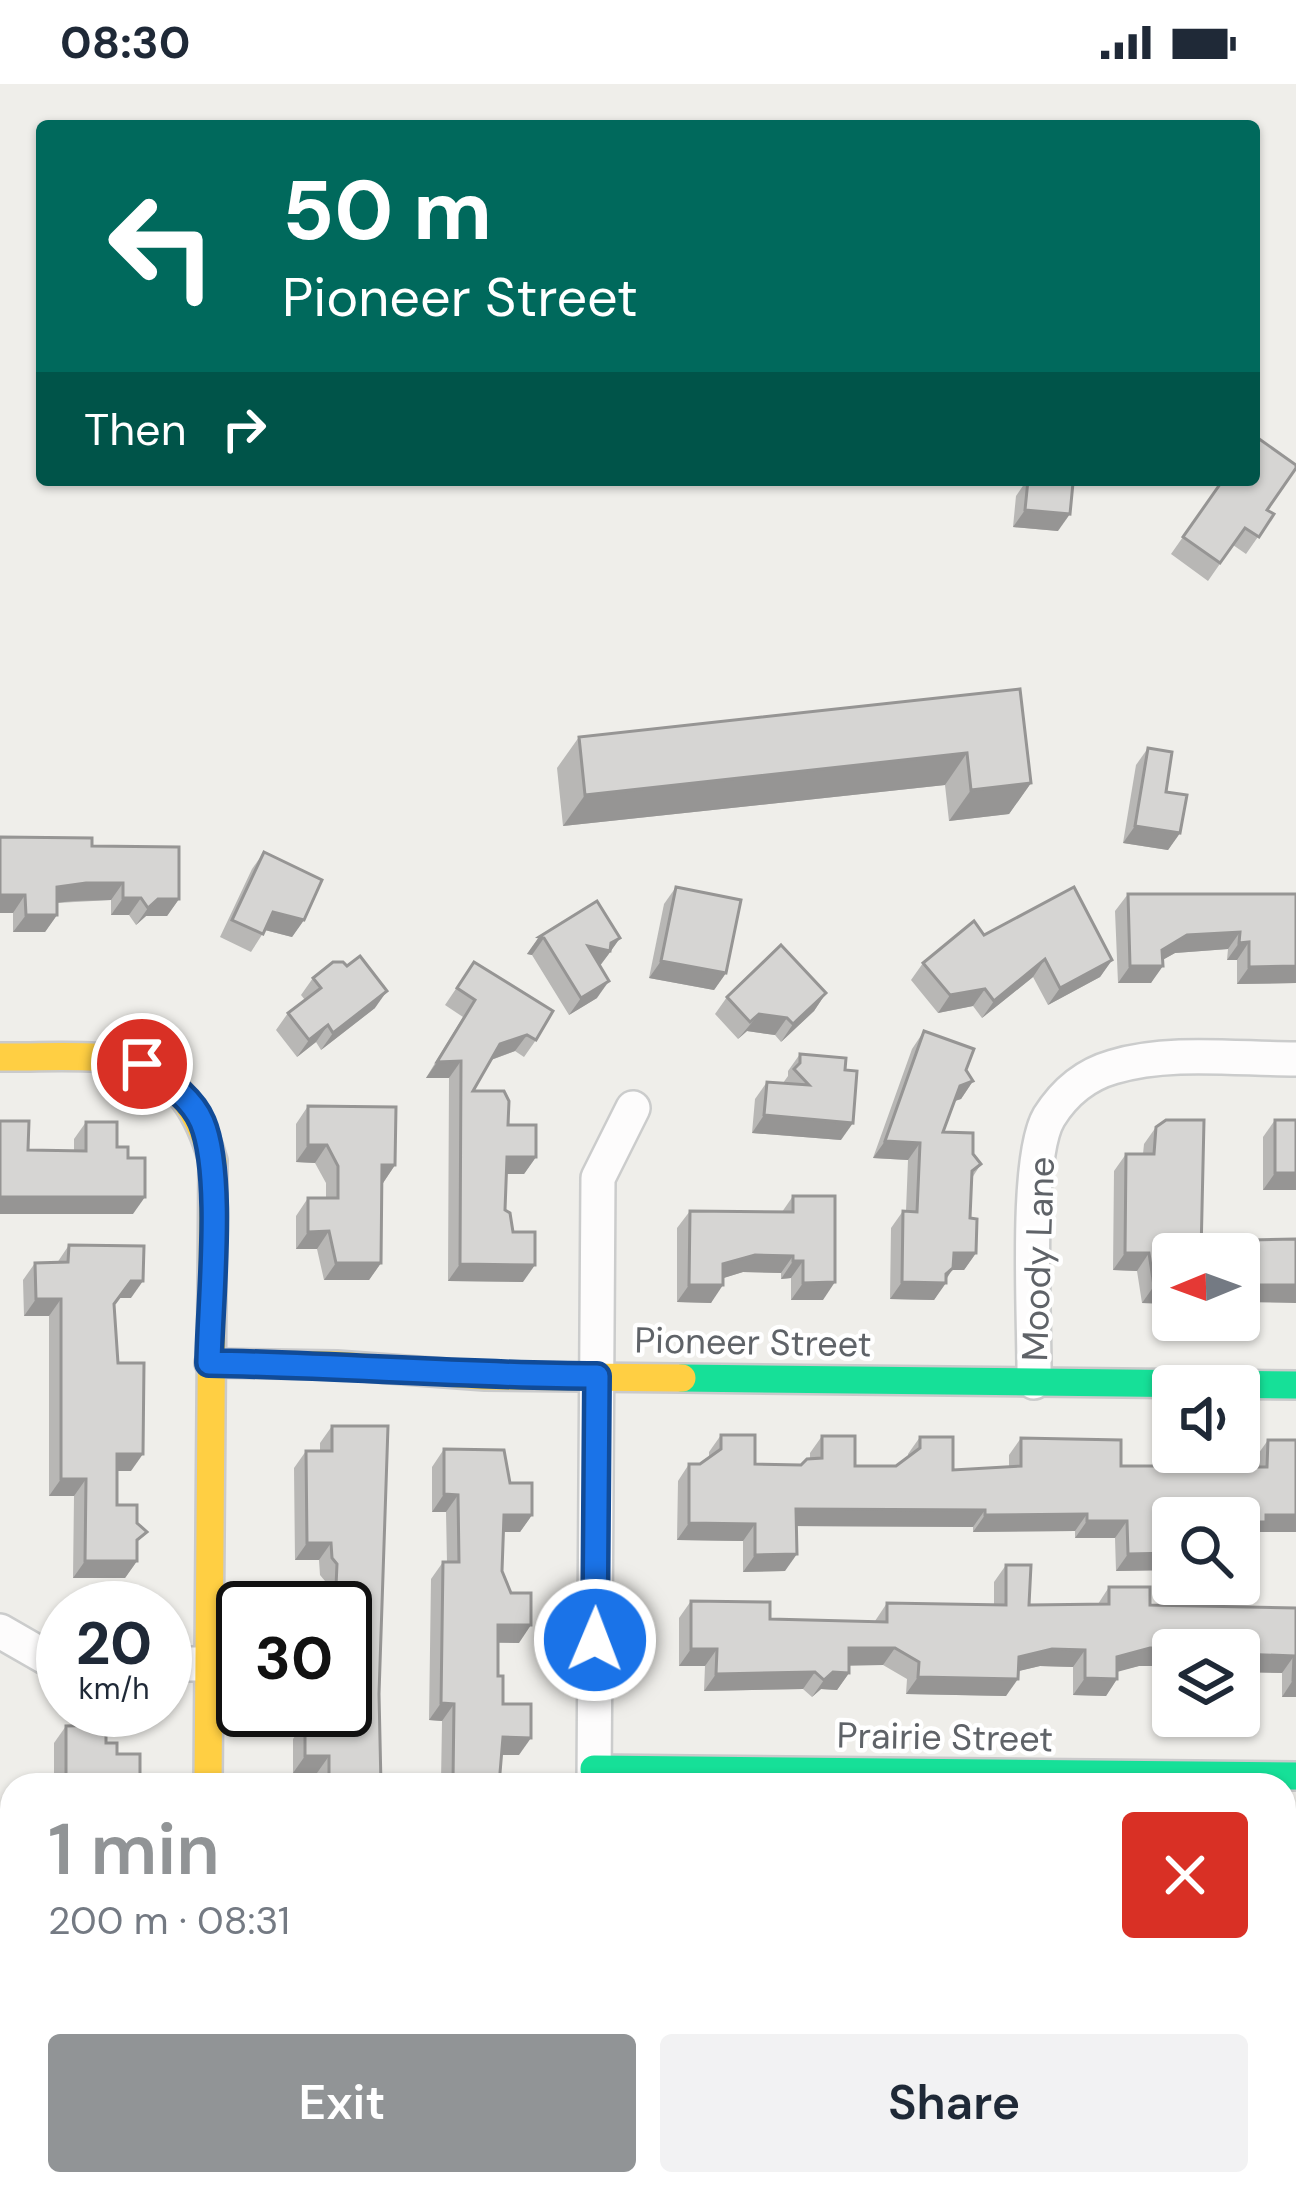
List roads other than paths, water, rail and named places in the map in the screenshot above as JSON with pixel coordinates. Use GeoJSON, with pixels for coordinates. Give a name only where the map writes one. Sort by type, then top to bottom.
{"type":"FeatureCollection","features":[{"type":"Feature","properties":{"kind":"street"},"geometry":{"type":"LineString","coordinates":[[0,1057],[100,1058],[142,1064],[177,1088],[201,1119],[213,1161],[208,1773]]}},
{"type":"Feature","properties":{"kind":"street","name":"Moody Lane"},"geometry":{"type":"LineString","coordinates":[[1034,1382],[1035,1160],[1047,1120],[1072,1087],[1110,1068],[1149,1060],[1296,1059]]}},
{"type":"Feature","properties":{"kind":"street"},"geometry":{"type":"LineString","coordinates":[[594,1773],[598,1178],[633,1108]]}},
{"type":"Feature","properties":{"kind":"street","name":"Pioneer Street"},"geometry":{"type":"LineString","coordinates":[[209,1363],[337,1365],[485,1376],[1296,1385]]}},
{"type":"Feature","properties":{"kind":"street"},"geometry":{"type":"LineString","coordinates":[[0,1631],[36,1652]]}},
{"type":"Feature","properties":{"kind":"street"},"geometry":{"type":"LineString","coordinates":[[192,1664],[208,1664]]}}]}
